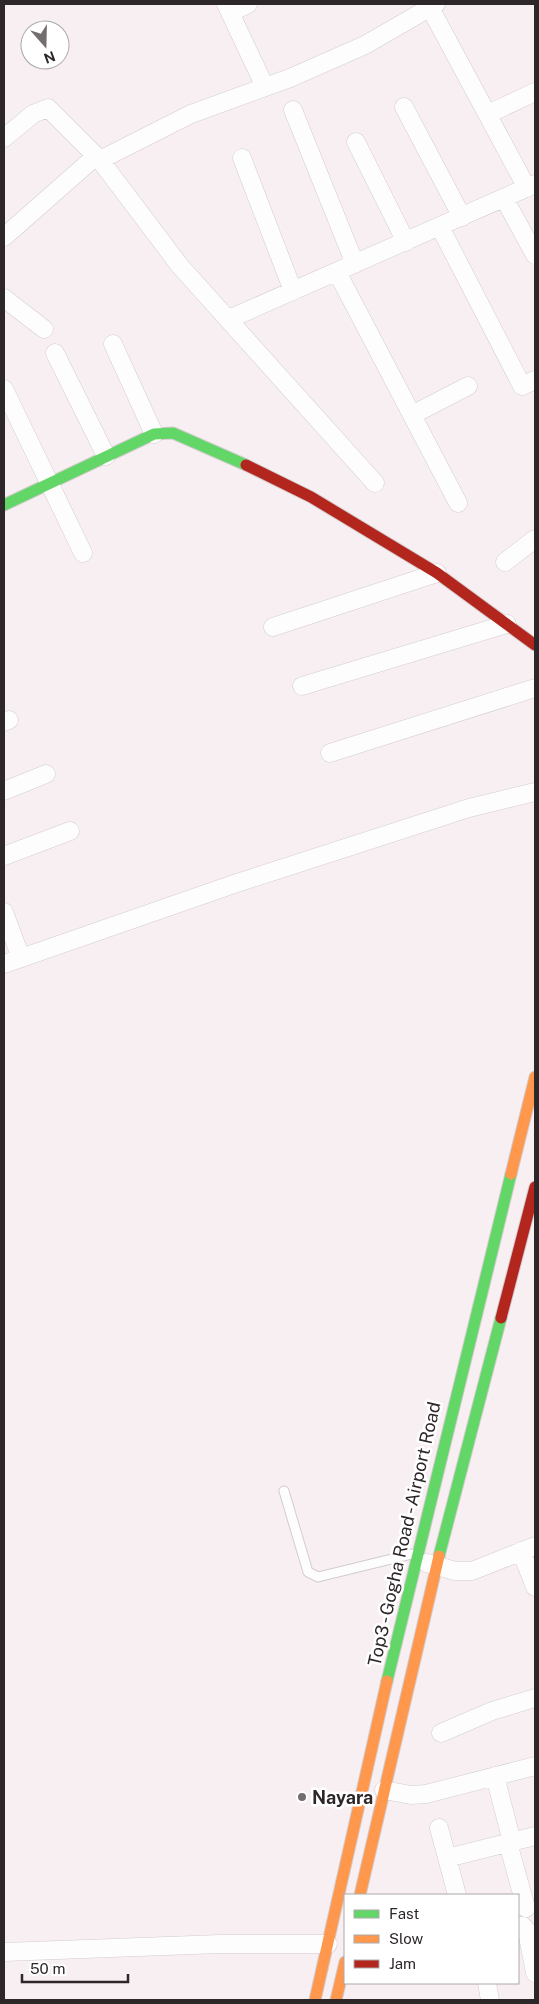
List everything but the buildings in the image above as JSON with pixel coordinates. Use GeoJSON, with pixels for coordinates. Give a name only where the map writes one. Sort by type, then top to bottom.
{"type":"FeatureCollection","features":[{"type":"Feature","properties":{"kind":"main road"},"geometry":{"type":"LineString","coordinates":[[4,505],[154,434],[173,433],[197,442],[310,496],[437,573],[535,644]]}},
{"type":"Feature","properties":{"kind":"main road","name":"Top3 - Gogha Road - Airport Road"},"geometry":{"type":"LineString","coordinates":[[315,2000],[416,1556],[535,1077]]}},
{"type":"Feature","properties":{"kind":"main road"},"geometry":{"type":"LineString","coordinates":[[360,1894],[437,1566],[535,1187]]}},
{"type":"Feature","properties":{"kind":"main road"},"geometry":{"type":"LineString","coordinates":[[336,2000],[344,1966]]}},
{"type":"Feature","properties":{"kind":"street"},"geometry":{"type":"LineString","coordinates":[[248,4],[228,8],[266,87]]}},
{"type":"Feature","properties":{"kind":"street"},"geometry":{"type":"LineString","coordinates":[[4,237],[98,158],[191,114],[266,87],[365,45],[432,5],[488,114],[531,186],[229,318]]}},
{"type":"Feature","properties":{"kind":"street"},"geometry":{"type":"LineString","coordinates":[[488,114],[535,92]]}},
{"type":"Feature","properties":{"kind":"street"},"geometry":{"type":"LineString","coordinates":[[404,106],[462,217]]}},
{"type":"Feature","properties":{"kind":"street"},"geometry":{"type":"LineString","coordinates":[[4,138],[32,114],[48,108],[98,158],[180,266],[229,318],[258,355],[375,483]]}},
{"type":"Feature","properties":{"kind":"street"},"geometry":{"type":"LineString","coordinates":[[293,110],[355,264]]}},
{"type":"Feature","properties":{"kind":"street"},"geometry":{"type":"LineString","coordinates":[[356,142],[406,242]]}},
{"type":"Feature","properties":{"kind":"street"},"geometry":{"type":"LineString","coordinates":[[242,158],[293,291]]}},
{"type":"Feature","properties":{"kind":"street"},"geometry":{"type":"LineString","coordinates":[[504,198],[535,255]]}},
{"type":"Feature","properties":{"kind":"street"},"geometry":{"type":"LineString","coordinates":[[440,227],[522,386],[535,380]]}},
{"type":"Feature","properties":{"kind":"street"},"geometry":{"type":"LineString","coordinates":[[337,272],[458,503]]}},
{"type":"Feature","properties":{"kind":"street"},"geometry":{"type":"LineString","coordinates":[[4,298],[44,330]]}},
{"type":"Feature","properties":{"kind":"street"},"geometry":{"type":"LineString","coordinates":[[113,344],[154,434]]}},
{"type":"Feature","properties":{"kind":"street"},"geometry":{"type":"LineString","coordinates":[[54,353],[106,456]]}},
{"type":"Feature","properties":{"kind":"street"},"geometry":{"type":"LineString","coordinates":[[412,415],[468,386]]}},
{"type":"Feature","properties":{"kind":"street"},"geometry":{"type":"LineString","coordinates":[[4,389],[83,553]]}},
{"type":"Feature","properties":{"kind":"street"},"geometry":{"type":"LineString","coordinates":[[505,562],[535,539]]}},
{"type":"Feature","properties":{"kind":"street"},"geometry":{"type":"LineString","coordinates":[[273,627],[437,573]]}},
{"type":"Feature","properties":{"kind":"street"},"geometry":{"type":"LineString","coordinates":[[302,686],[507,624]]}},
{"type":"Feature","properties":{"kind":"street"},"geometry":{"type":"LineString","coordinates":[[330,752],[535,688]]}},
{"type":"Feature","properties":{"kind":"street"},"geometry":{"type":"LineString","coordinates":[[4,791],[46,774]]}},
{"type":"Feature","properties":{"kind":"street"},"geometry":{"type":"LineString","coordinates":[[4,964],[234,884],[450,814],[535,792]]}},
{"type":"Feature","properties":{"kind":"street"},"geometry":{"type":"LineString","coordinates":[[4,856],[70,831]]}},
{"type":"Feature","properties":{"kind":"street"},"geometry":{"type":"LineString","coordinates":[[4,912],[21,958]]}},
{"type":"Feature","properties":{"kind":"street"},"geometry":{"type":"LineString","coordinates":[[416,1556],[437,1566],[455,1571],[472,1571],[528,1549],[535,1587]]}},
{"type":"Feature","properties":{"kind":"street"},"geometry":{"type":"LineString","coordinates":[[441,1733],[492,1711],[535,1698]]}},
{"type":"Feature","properties":{"kind":"street"},"geometry":{"type":"LineString","coordinates":[[384,1790],[411,1795],[426,1794],[535,1766]]}},
{"type":"Feature","properties":{"kind":"street"},"geometry":{"type":"LineString","coordinates":[[495,1776],[526,1908]]}},
{"type":"Feature","properties":{"kind":"street"},"geometry":{"type":"LineString","coordinates":[[439,1828],[457,1894]]}},
{"type":"Feature","properties":{"kind":"street"},"geometry":{"type":"LineString","coordinates":[[447,1858],[535,1836]]}},
{"type":"Feature","properties":{"kind":"street"},"geometry":{"type":"LineString","coordinates":[[519,1926],[523,1926],[527,1931],[535,1967]]}},
{"type":"Feature","properties":{"kind":"street"},"geometry":{"type":"LineString","coordinates":[[4,1952],[220,1944],[328,1944]]}},
{"type":"Feature","properties":{"kind":"street"},"geometry":{"type":"LineString","coordinates":[[487,1984],[490,2000]]}},
{"type":"Feature","properties":{"kind":"lane"},"geometry":{"type":"LineString","coordinates":[[284,1491],[308,1572],[313,1576],[318,1577],[416,1556]]}},
{"type":"Feature","properties":{"kind":"traffic: fast"},"geometry":{"type":"LineString","coordinates":[[4,505],[154,434],[173,433],[246,465]]}},
{"type":"Feature","properties":{"kind":"traffic: fast"},"geometry":{"type":"LineString","coordinates":[[387,1681],[511,1174]]}},
{"type":"Feature","properties":{"kind":"traffic: fast"},"geometry":{"type":"LineString","coordinates":[[439,1556],[501,1318]]}},
{"type":"Feature","properties":{"kind":"traffic: slow"},"geometry":{"type":"LineString","coordinates":[[511,1174],[535,1077]]}},
{"type":"Feature","properties":{"kind":"traffic: slow"},"geometry":{"type":"LineString","coordinates":[[360,1894],[439,1556]]}},
{"type":"Feature","properties":{"kind":"traffic: slow"},"geometry":{"type":"LineString","coordinates":[[315,2000],[387,1681]]}},
{"type":"Feature","properties":{"kind":"traffic: slow"},"geometry":{"type":"LineString","coordinates":[[336,2000],[344,1966]]}},
{"type":"Feature","properties":{"kind":"traffic: jam"},"geometry":{"type":"LineString","coordinates":[[246,465],[311,497],[437,573],[535,645]]}},
{"type":"Feature","properties":{"kind":"traffic: jam"},"geometry":{"type":"LineString","coordinates":[[501,1318],[535,1187]]}},
{"type":"Feature","properties":{"kind":"place","name":"Nayara"},"geometry":{"type":"Point","coordinates":[302,1797]}}]}
